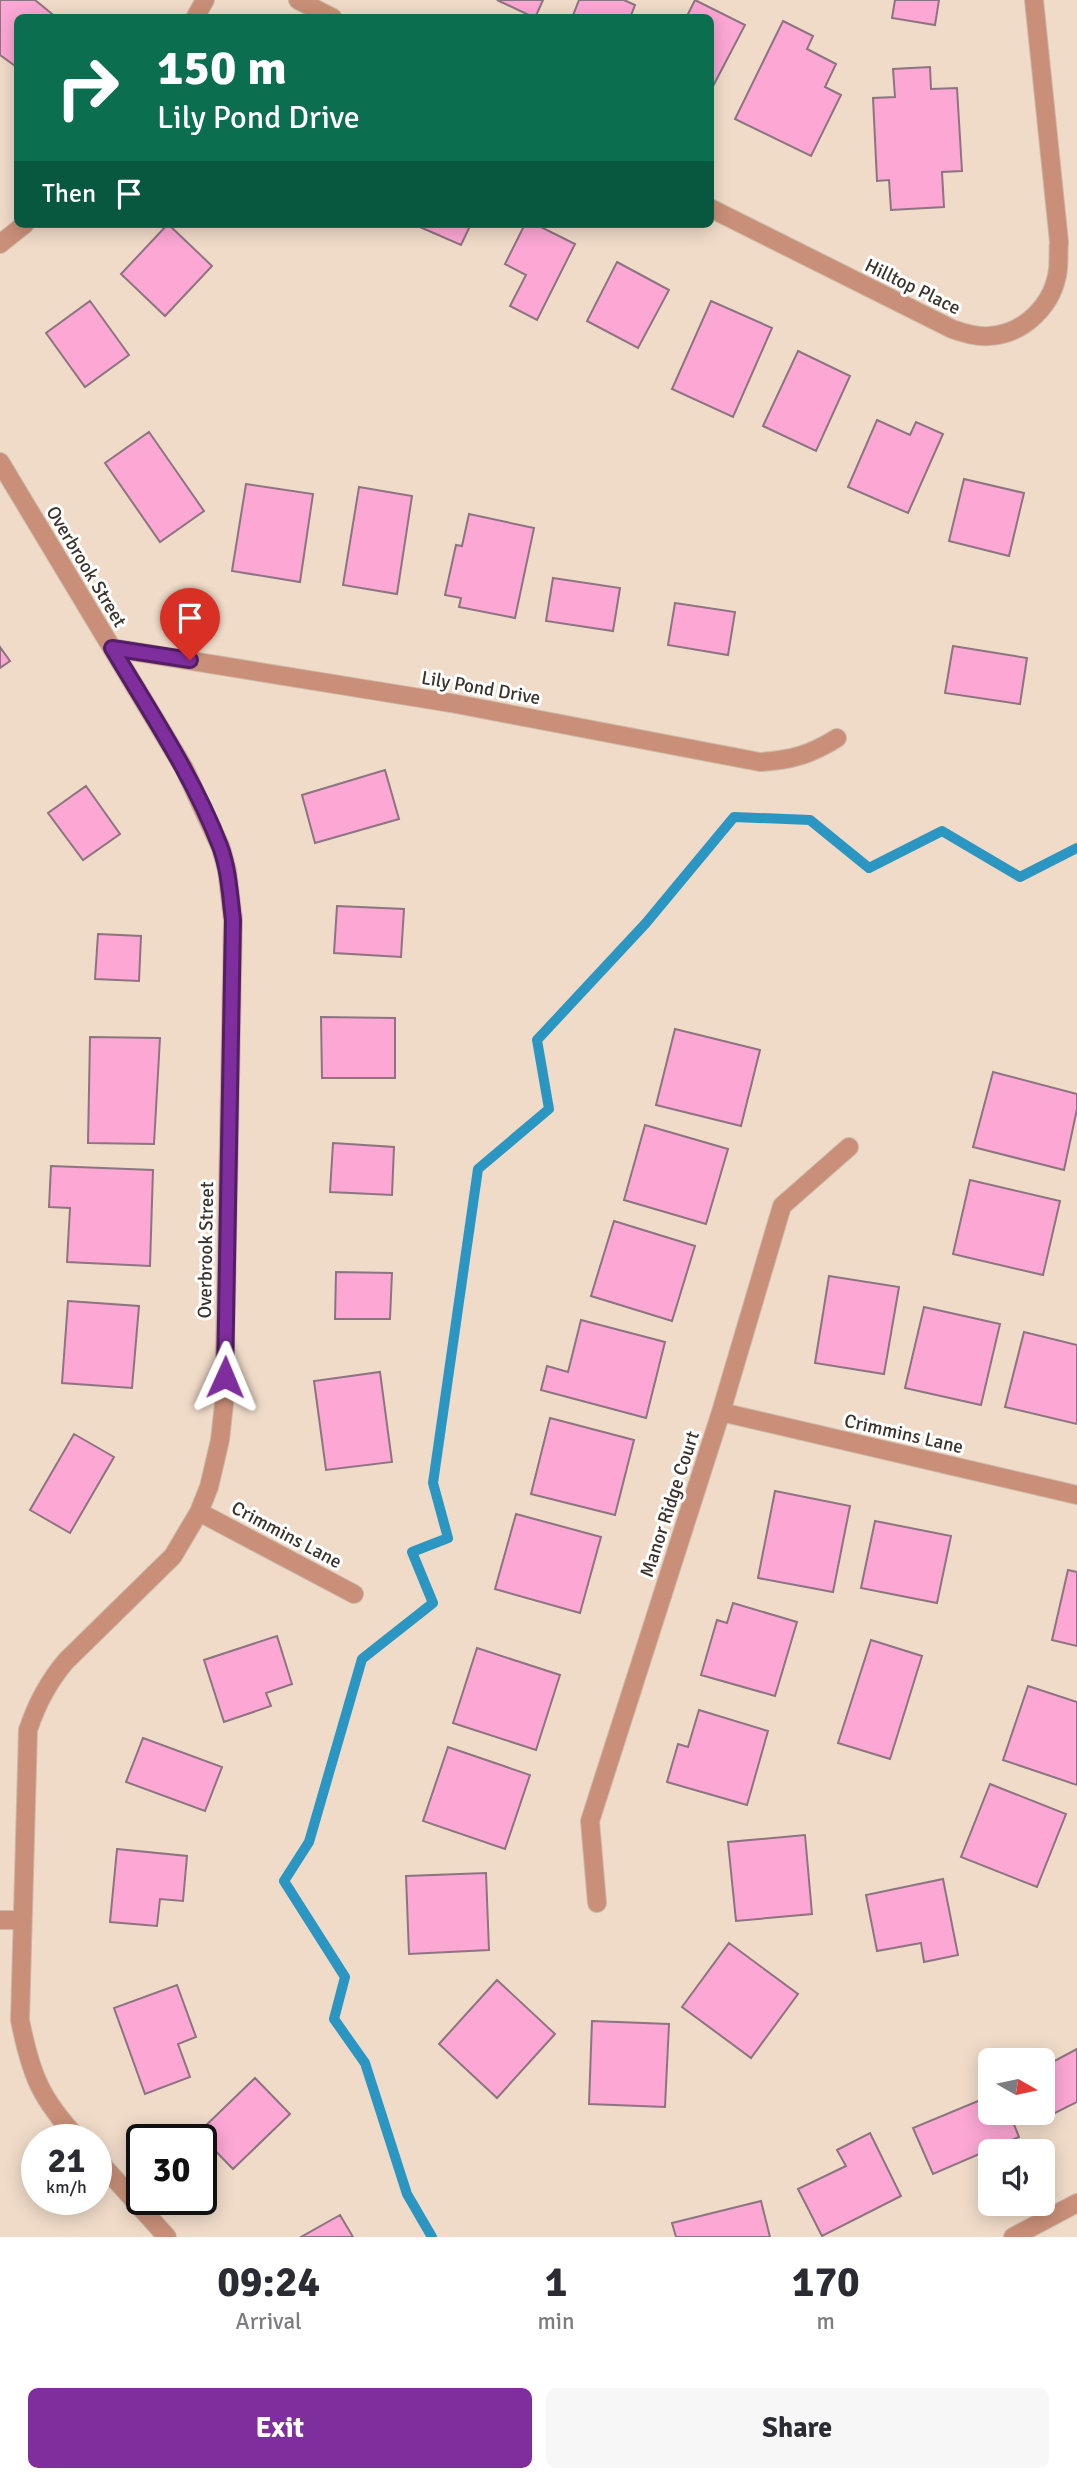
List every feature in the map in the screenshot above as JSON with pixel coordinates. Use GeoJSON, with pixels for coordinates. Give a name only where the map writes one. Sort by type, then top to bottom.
{"type":"FeatureCollection","features":[{"type":"Feature","properties":{"kind":"street"},"geometry":{"type":"LineString","coordinates":[[298,0],[325,14]]}},
{"type":"Feature","properties":{"kind":"street","name":"Hilltop Place"},"geometry":{"type":"LineString","coordinates":[[714,210],[951,329],[971,335],[991,336],[1021,327],[1038,314],[1052,292],[1058,271],[1059,242],[1034,0]]}},
{"type":"Feature","properties":{"kind":"street"},"geometry":{"type":"LineString","coordinates":[[0,244],[20,228]]}},
{"type":"Feature","properties":{"kind":"street","name":"Overbrook Street"},"geometry":{"type":"LineString","coordinates":[[0,463],[184,768],[221,848],[227,870],[233,920],[224,1404],[212,1475],[199,1511],[173,1556],[50,1679],[36,1706],[28,1730],[20,2020],[28,2060],[38,2086],[65,2124]]}},
{"type":"Feature","properties":{"kind":"street","name":"Lily Pond Drive"},"geometry":{"type":"LineString","coordinates":[[112,648],[478,708],[760,762],[790,760],[819,749],[837,737]]}},
{"type":"Feature","properties":{"kind":"street","name":"Manor Ridge Court"},"geometry":{"type":"LineString","coordinates":[[597,1903],[590,1821],[721,1412],[782,1206],[849,1147]]}},
{"type":"Feature","properties":{"kind":"street","name":"Crimmins Lane"},"geometry":{"type":"LineString","coordinates":[[721,1412],[1077,1494]]}},
{"type":"Feature","properties":{"kind":"street","name":"Crimmins Lane"},"geometry":{"type":"LineString","coordinates":[[199,1511],[354,1594]]}},
{"type":"Feature","properties":{"kind":"street"},"geometry":{"type":"LineString","coordinates":[[0,1920],[21,1920]]}},
{"type":"Feature","properties":{"kind":"street"},"geometry":{"type":"LineString","coordinates":[[112,2176],[167,2237]]}},
{"type":"Feature","properties":{"kind":"street"},"geometry":{"type":"LineString","coordinates":[[1013,2237],[1077,2203]]}},
{"type":"Feature","properties":{"kind":"building"},"geometry":{"type":"Polygon","coordinates":[[[0,0],[35,0],[52,14],[14,14],[14,65],[0,55],[0,0]]]}},
{"type":"Feature","properties":{"kind":"building"},"geometry":{"type":"Polygon","coordinates":[[[497,0],[543,0],[537,14],[527,14],[497,0]]]}},
{"type":"Feature","properties":{"kind":"building"},"geometry":{"type":"Polygon","coordinates":[[[579,0],[624,0],[635,5],[632,14],[574,14],[579,0]]]}},
{"type":"Feature","properties":{"kind":"building"},"geometry":{"type":"Polygon","coordinates":[[[695,0],[745,25],[714,84],[714,14],[688,14],[695,0]]]}},
{"type":"Feature","properties":{"kind":"building"},"geometry":{"type":"Polygon","coordinates":[[[895,0],[939,0],[935,25],[892,18],[895,0]]]}},
{"type":"Feature","properties":{"kind":"building"},"geometry":{"type":"Polygon","coordinates":[[[783,21],[813,36],[807,49],[836,64],[825,87],[841,95],[811,156],[735,119],[783,21]]]}},
{"type":"Feature","properties":{"kind":"building"},"geometry":{"type":"Polygon","coordinates":[[[930,67],[931,89],[957,88],[962,171],[942,172],[944,207],[891,210],[889,180],[877,181],[873,98],[895,97],[893,69],[930,67]]]}},
{"type":"Feature","properties":{"kind":"building"},"geometry":{"type":"Polygon","coordinates":[[[164,228],[172,228],[212,266],[165,316],[121,274],[164,228]]]}},
{"type":"Feature","properties":{"kind":"building"},"geometry":{"type":"Polygon","coordinates":[[[422,228],[469,228],[461,245],[422,228]]]}},
{"type":"Feature","properties":{"kind":"building"},"geometry":{"type":"Polygon","coordinates":[[[523,228],[543,228],[575,244],[537,320],[510,306],[526,275],[505,264],[523,228]]]}},
{"type":"Feature","properties":{"kind":"building"},"geometry":{"type":"Polygon","coordinates":[[[617,262],[669,290],[638,348],[587,321],[617,262]]]}},
{"type":"Feature","properties":{"kind":"building"},"geometry":{"type":"Polygon","coordinates":[[[90,301],[129,355],[85,387],[46,333],[90,301]]]}},
{"type":"Feature","properties":{"kind":"building"},"geometry":{"type":"Polygon","coordinates":[[[711,301],[772,328],[733,417],[672,389],[711,301]]]}},
{"type":"Feature","properties":{"kind":"building"},"geometry":{"type":"Polygon","coordinates":[[[798,351],[850,376],[816,451],[763,426],[798,351]]]}},
{"type":"Feature","properties":{"kind":"building"},"geometry":{"type":"Polygon","coordinates":[[[877,420],[910,435],[916,422],[943,434],[908,513],[848,487],[877,420]]]}},
{"type":"Feature","properties":{"kind":"building"},"geometry":{"type":"Polygon","coordinates":[[[149,432],[204,511],[160,542],[105,463],[149,432]]]}},
{"type":"Feature","properties":{"kind":"building"},"geometry":{"type":"Polygon","coordinates":[[[964,479],[1024,493],[1009,556],[949,541],[964,479]]]}},
{"type":"Feature","properties":{"kind":"building"},"geometry":{"type":"Polygon","coordinates":[[[246,484],[313,494],[300,582],[232,571],[246,484]]]}},
{"type":"Feature","properties":{"kind":"building"},"geometry":{"type":"Polygon","coordinates":[[[359,487],[412,496],[397,594],[343,585],[359,487]]]}},
{"type":"Feature","properties":{"kind":"building"},"geometry":{"type":"Polygon","coordinates":[[[469,514],[534,528],[515,618],[459,607],[461,598],[445,595],[456,545],[462,546],[469,514]]]}},
{"type":"Feature","properties":{"kind":"building"},"geometry":{"type":"Polygon","coordinates":[[[553,578],[620,588],[613,631],[546,621],[553,578]]]}},
{"type":"Feature","properties":{"kind":"building"},"geometry":{"type":"Polygon","coordinates":[[[675,603],[735,612],[728,655],[668,645],[675,603]]]}},
{"type":"Feature","properties":{"kind":"building"},"geometry":{"type":"Polygon","coordinates":[[[953,646],[1027,658],[1020,704],[945,693],[953,646]]]}},
{"type":"Feature","properties":{"kind":"building"},"geometry":{"type":"Polygon","coordinates":[[[0,647],[10,661],[0,668],[0,647]]]}},
{"type":"Feature","properties":{"kind":"building"},"geometry":{"type":"Polygon","coordinates":[[[385,770],[399,819],[315,843],[302,795],[385,770]]]}},
{"type":"Feature","properties":{"kind":"building"},"geometry":{"type":"Polygon","coordinates":[[[86,786],[120,834],[83,860],[48,813],[86,786]]]}},
{"type":"Feature","properties":{"kind":"building"},"geometry":{"type":"Polygon","coordinates":[[[337,906],[404,909],[401,957],[334,953],[337,906]]]}},
{"type":"Feature","properties":{"kind":"building"},"geometry":{"type":"Polygon","coordinates":[[[98,934],[141,936],[139,981],[95,979],[98,934]]]}},
{"type":"Feature","properties":{"kind":"building"},"geometry":{"type":"Polygon","coordinates":[[[321,1017],[395,1018],[395,1078],[322,1078],[321,1017]]]}},
{"type":"Feature","properties":{"kind":"building"},"geometry":{"type":"Polygon","coordinates":[[[675,1029],[760,1050],[741,1126],[656,1105],[675,1029]]]}},
{"type":"Feature","properties":{"kind":"building"},"geometry":{"type":"Polygon","coordinates":[[[90,1037],[160,1038],[154,1144],[88,1143],[90,1037]]]}},
{"type":"Feature","properties":{"kind":"building"},"geometry":{"type":"Polygon","coordinates":[[[993,1072],[1077,1094],[1077,1109],[1064,1170],[973,1147],[993,1072]]]}},
{"type":"Feature","properties":{"kind":"building"},"geometry":{"type":"Polygon","coordinates":[[[645,1125],[728,1149],[706,1224],[624,1200],[645,1125]]]}},
{"type":"Feature","properties":{"kind":"building"},"geometry":{"type":"Polygon","coordinates":[[[333,1143],[394,1147],[392,1195],[330,1192],[333,1143]]]}},
{"type":"Feature","properties":{"kind":"building"},"geometry":{"type":"Polygon","coordinates":[[[51,1166],[153,1170],[150,1266],[67,1262],[70,1208],[49,1207],[51,1166]]]}},
{"type":"Feature","properties":{"kind":"building"},"geometry":{"type":"Polygon","coordinates":[[[970,1180],[1060,1201],[1043,1275],[953,1254],[970,1180]]]}},
{"type":"Feature","properties":{"kind":"building"},"geometry":{"type":"Polygon","coordinates":[[[614,1221],[695,1246],[672,1321],[591,1296],[614,1221]]]}},
{"type":"Feature","properties":{"kind":"building"},"geometry":{"type":"Polygon","coordinates":[[[336,1272],[392,1273],[390,1319],[335,1319],[336,1272]]]}},
{"type":"Feature","properties":{"kind":"building"},"geometry":{"type":"Polygon","coordinates":[[[829,1276],[899,1287],[884,1374],[815,1363],[829,1276]]]}},
{"type":"Feature","properties":{"kind":"building"},"geometry":{"type":"Polygon","coordinates":[[[68,1301],[139,1306],[132,1388],[62,1383],[68,1301]]]}},
{"type":"Feature","properties":{"kind":"building"},"geometry":{"type":"Polygon","coordinates":[[[924,1307],[1000,1324],[981,1405],[905,1388],[924,1307]]]}},
{"type":"Feature","properties":{"kind":"building"},"geometry":{"type":"Polygon","coordinates":[[[581,1320],[665,1342],[646,1418],[541,1390],[547,1366],[568,1372],[581,1320]]]}},
{"type":"Feature","properties":{"kind":"building"},"geometry":{"type":"Polygon","coordinates":[[[1024,1332],[1077,1345],[1077,1424],[1005,1407],[1024,1332]]]}},
{"type":"Feature","properties":{"kind":"building"},"geometry":{"type":"Polygon","coordinates":[[[380,1372],[392,1462],[326,1470],[314,1381],[380,1372]]]}},
{"type":"Feature","properties":{"kind":"building"},"geometry":{"type":"Polygon","coordinates":[[[550,1418],[634,1440],[615,1515],[531,1494],[550,1418]]]}},
{"type":"Feature","properties":{"kind":"building"},"geometry":{"type":"Polygon","coordinates":[[[74,1434],[114,1457],[70,1533],[30,1510],[74,1434]]]}},
{"type":"Feature","properties":{"kind":"building"},"geometry":{"type":"Polygon","coordinates":[[[775,1491],[850,1506],[833,1592],[758,1578],[775,1491]]]}},
{"type":"Feature","properties":{"kind":"building"},"geometry":{"type":"Polygon","coordinates":[[[516,1514],[601,1537],[580,1613],[495,1589],[516,1514]]]}},
{"type":"Feature","properties":{"kind":"building"},"geometry":{"type":"Polygon","coordinates":[[[875,1521],[951,1536],[937,1603],[861,1588],[875,1521]]]}},
{"type":"Feature","properties":{"kind":"building"},"geometry":{"type":"Polygon","coordinates":[[[1068,1570],[1077,1572],[1077,1646],[1052,1640],[1068,1570]]]}},
{"type":"Feature","properties":{"kind":"building"},"geometry":{"type":"Polygon","coordinates":[[[733,1603],[797,1622],[775,1696],[701,1675],[717,1620],[727,1623],[733,1603]]]}},
{"type":"Feature","properties":{"kind":"building"},"geometry":{"type":"Polygon","coordinates":[[[277,1636],[292,1684],[266,1693],[271,1706],[224,1722],[204,1660],[277,1636]]]}},
{"type":"Feature","properties":{"kind":"building"},"geometry":{"type":"Polygon","coordinates":[[[871,1640],[922,1656],[890,1759],[838,1743],[871,1640]]]}},
{"type":"Feature","properties":{"kind":"building"},"geometry":{"type":"Polygon","coordinates":[[[477,1648],[560,1675],[536,1750],[453,1723],[477,1648]]]}},
{"type":"Feature","properties":{"kind":"building"},"geometry":{"type":"Polygon","coordinates":[[[1028,1686],[1077,1702],[1077,1785],[1003,1760],[1028,1686]]]}},
{"type":"Feature","properties":{"kind":"building"},"geometry":{"type":"Polygon","coordinates":[[[699,1710],[768,1731],[747,1805],[667,1782],[678,1744],[688,1747],[699,1710]]]}},
{"type":"Feature","properties":{"kind":"building"},"geometry":{"type":"Polygon","coordinates":[[[143,1738],[222,1767],[205,1811],[126,1782],[143,1738]]]}},
{"type":"Feature","properties":{"kind":"building"},"geometry":{"type":"Polygon","coordinates":[[[448,1747],[530,1775],[505,1849],[423,1821],[448,1747]]]}},
{"type":"Feature","properties":{"kind":"building"},"geometry":{"type":"Polygon","coordinates":[[[990,1784],[1066,1814],[1037,1887],[961,1857],[990,1784]]]}},
{"type":"Feature","properties":{"kind":"building"},"geometry":{"type":"Polygon","coordinates":[[[805,1835],[812,1914],[736,1921],[728,1842],[805,1835]]]}},
{"type":"Feature","properties":{"kind":"building"},"geometry":{"type":"Polygon","coordinates":[[[117,1849],[187,1856],[183,1901],[160,1899],[157,1926],[110,1922],[117,1849]]]}},
{"type":"Feature","properties":{"kind":"building"},"geometry":{"type":"Polygon","coordinates":[[[486,1873],[489,1950],[409,1954],[406,1876],[486,1873]]]}},
{"type":"Feature","properties":{"kind":"building"},"geometry":{"type":"Polygon","coordinates":[[[943,1879],[958,1955],[924,1962],[921,1943],[877,1951],[866,1895],[943,1879]]]}},
{"type":"Feature","properties":{"kind":"building"},"geometry":{"type":"Polygon","coordinates":[[[729,1943],[798,1994],[751,2058],[682,2007],[729,1943]]]}},
{"type":"Feature","properties":{"kind":"building"},"geometry":{"type":"Polygon","coordinates":[[[497,1980],[555,2034],[497,2098],[439,2044],[497,1980]]]}},
{"type":"Feature","properties":{"kind":"building"},"geometry":{"type":"Polygon","coordinates":[[[177,1985],[196,2037],[178,2044],[190,2077],[145,2094],[114,2008],[177,1985]]]}},
{"type":"Feature","properties":{"kind":"building"},"geometry":{"type":"Polygon","coordinates":[[[592,2021],[669,2024],[665,2107],[589,2104],[592,2021]]]}},
{"type":"Feature","properties":{"kind":"building"},"geometry":{"type":"Polygon","coordinates":[[[1077,2049],[1077,2102],[1055,2113],[1055,2061],[1077,2049]]]}},
{"type":"Feature","properties":{"kind":"building"},"geometry":{"type":"Polygon","coordinates":[[[255,2078],[290,2114],[233,2169],[217,2153],[217,2124],[207,2124],[255,2078]]]}},
{"type":"Feature","properties":{"kind":"building"},"geometry":{"type":"Polygon","coordinates":[[[978,2101],[978,2125],[1014,2125],[1019,2137],[978,2139],[978,2155],[933,2174],[913,2128],[978,2101]]]}},
{"type":"Feature","properties":{"kind":"building"},"geometry":{"type":"Polygon","coordinates":[[[870,2133],[901,2196],[822,2236],[798,2189],[846,2166],[837,2150],[870,2133]]]}},
{"type":"Feature","properties":{"kind":"building"},"geometry":{"type":"Polygon","coordinates":[[[761,2201],[770,2237],[676,2237],[672,2223],[761,2201]]]}},
{"type":"Feature","properties":{"kind":"building"},"geometry":{"type":"Polygon","coordinates":[[[340,2215],[353,2237],[301,2237],[340,2215]]]}},
{"type":"Feature","properties":{"kind":"waterway"},"geometry":{"type":"LineString","coordinates":[[432,2237],[407,2194],[365,2063],[334,2019],[345,1977],[284,1881],[309,1842],[362,1659],[433,1603],[412,1552],[448,1538],[433,1483],[478,1169],[549,1109],[537,1040],[646,923],[734,817],[810,820],[869,868],[942,831],[1020,877],[1077,848]]}},
{"type":"Feature","properties":{"kind":"route"},"geometry":{"type":"LineString","coordinates":[[190,660],[112,648],[184,768],[221,848],[227,870],[233,920],[225,1377]]}}]}
